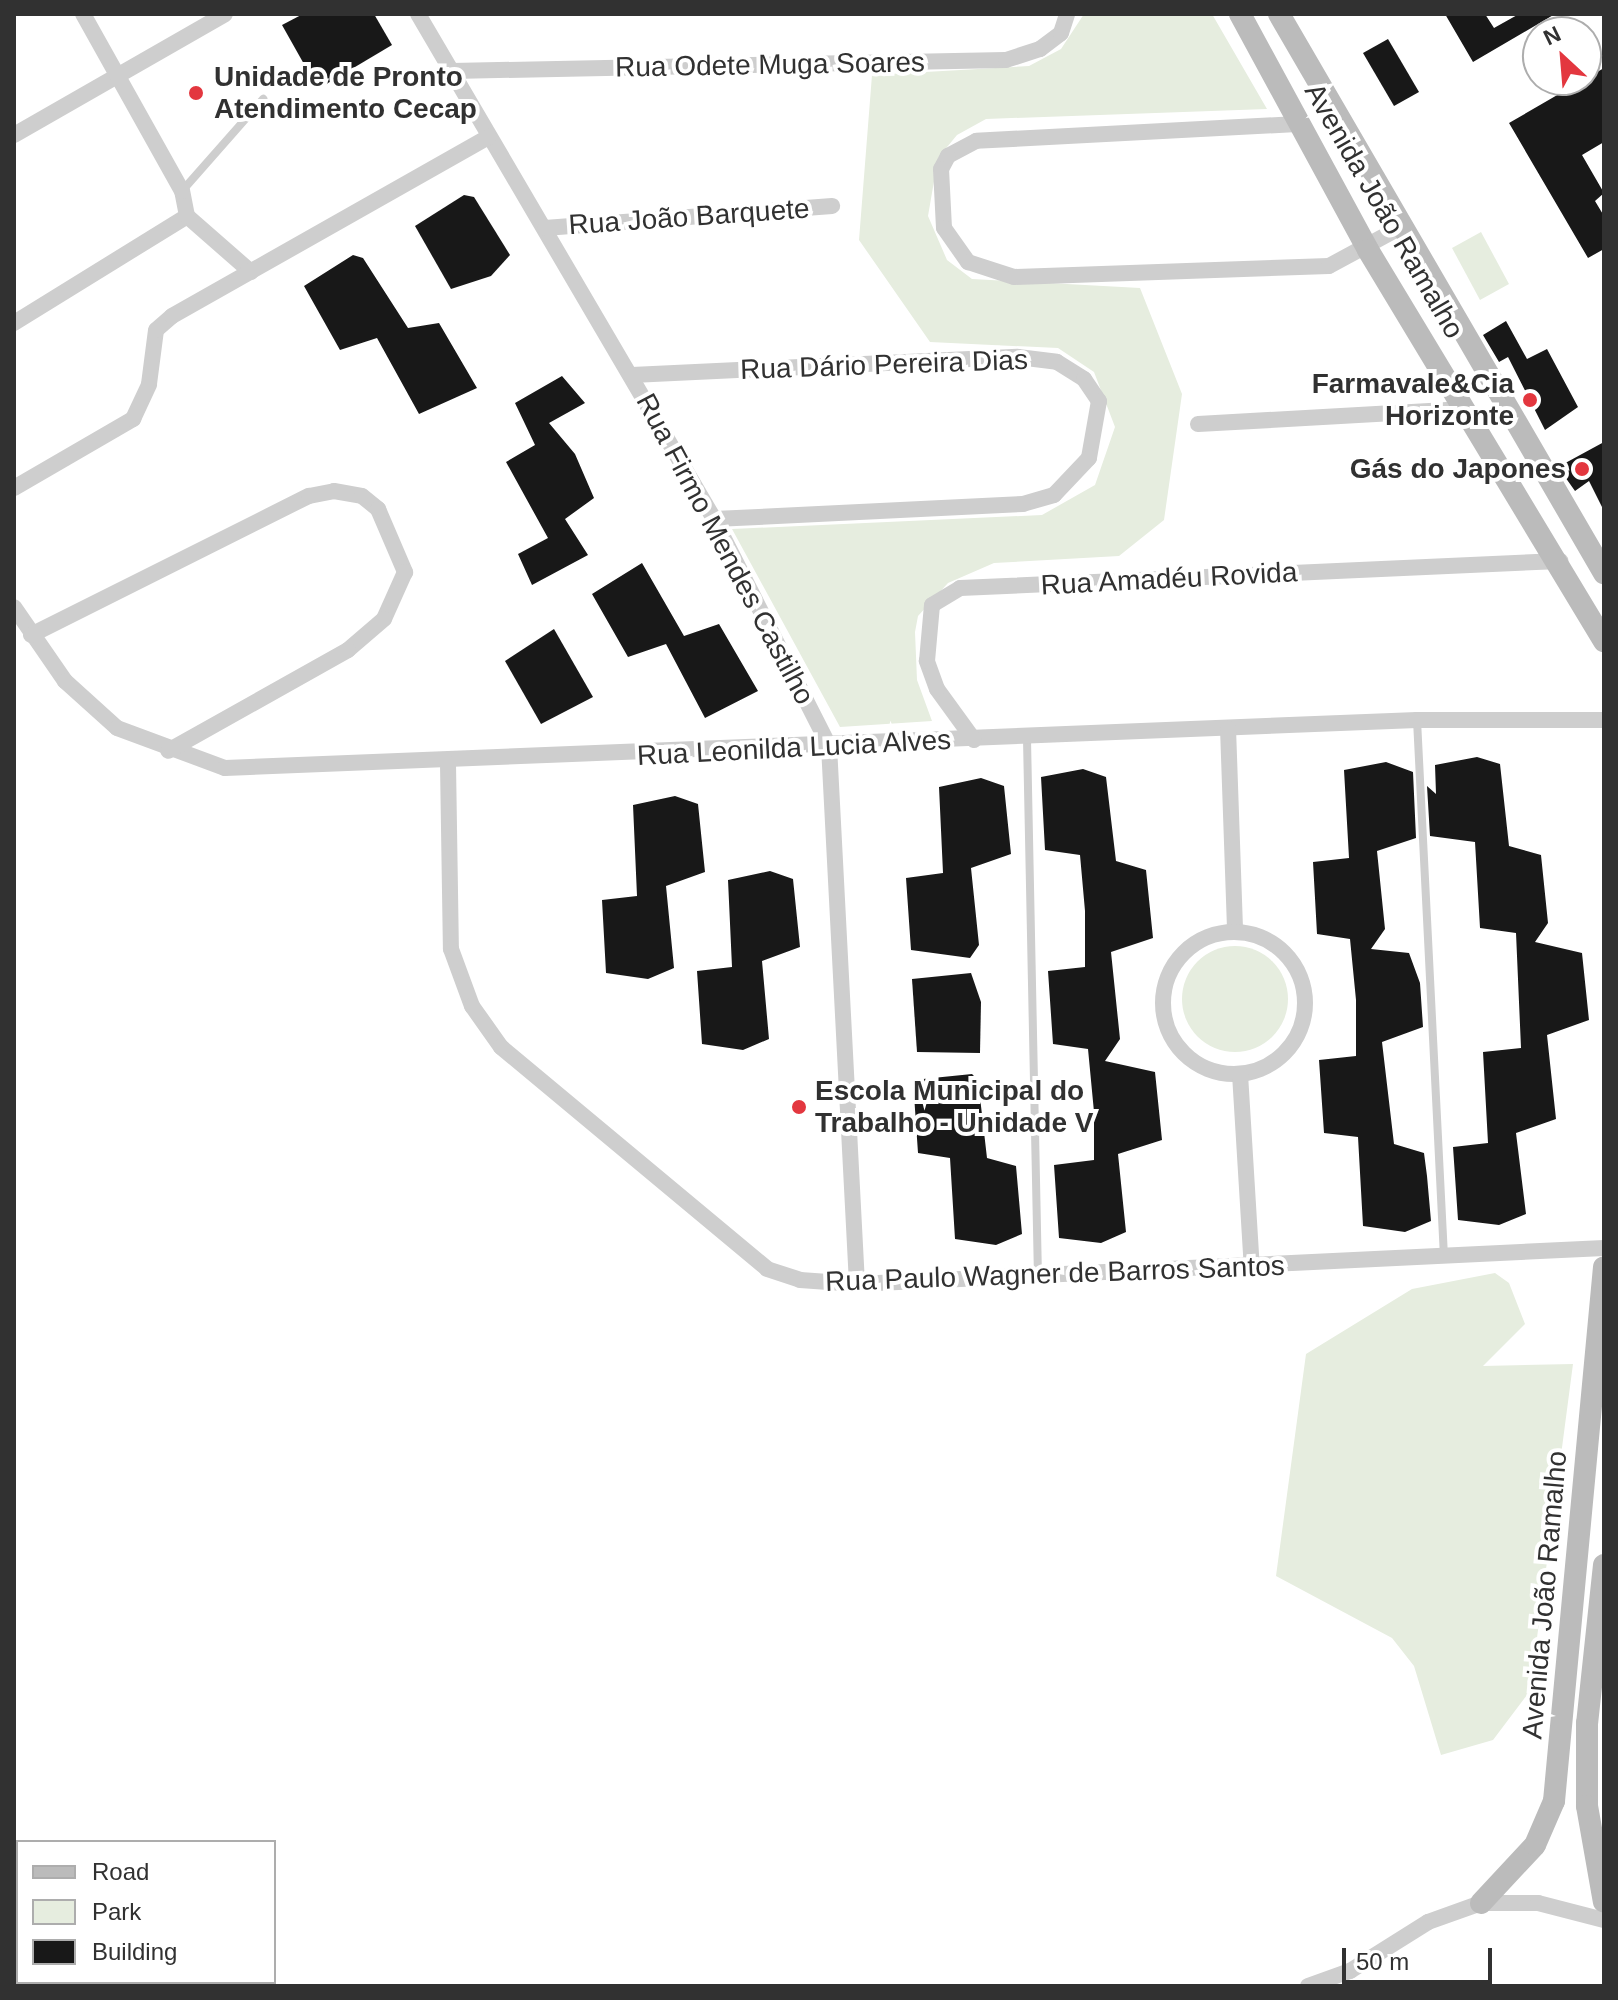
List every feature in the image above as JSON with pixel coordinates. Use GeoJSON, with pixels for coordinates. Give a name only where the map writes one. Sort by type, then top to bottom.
{"type":"FeatureCollection","features":[{"type":"Feature","properties":{"kind":"street"},"geometry":{"type":"LineString","coordinates":[[83,14],[182,191],[187,216],[251,272]]}},
{"type":"Feature","properties":{"kind":"street"},"geometry":{"type":"LineString","coordinates":[[14,135],[225,14]]}},
{"type":"Feature","properties":{"kind":"street","name":"Rua Firmo Mendes Castilho"},"geometry":{"type":"LineString","coordinates":[[418,14],[714,519],[829,746],[857,1284]]}},
{"type":"Feature","properties":{"kind":"street","name":"Rua Odete Muga Soares"},"geometry":{"type":"LineString","coordinates":[[452,71],[1006,60],[1051,41],[1067,14]]}},
{"type":"Feature","properties":{"kind":"street","name":"Avenida João Ramalho"},"geometry":{"type":"LineString","coordinates":[[1240,14],[1368,250],[1560,561],[1604,641]]}},
{"type":"Feature","properties":{"kind":"street","name":"Avenida João Ramalho"},"geometry":{"type":"LineString","coordinates":[[1279,14],[1604,573]]}},
{"type":"Feature","properties":{"kind":"street"},"geometry":{"type":"LineString","coordinates":[[1297,124],[976,141],[948,156],[941,169],[944,228],[968,262],[1014,277],[1329,266],[1368,250],[1403,226]]}},
{"type":"Feature","properties":{"kind":"street"},"geometry":{"type":"LineString","coordinates":[[14,488],[133,419],[149,384],[156,330],[251,272],[489,137]]}},
{"type":"Feature","properties":{"kind":"street","name":"Rua João Barquete"},"geometry":{"type":"LineString","coordinates":[[545,228],[832,206]]}},
{"type":"Feature","properties":{"kind":"street"},"geometry":{"type":"LineString","coordinates":[[14,323],[187,216]]}},
{"type":"Feature","properties":{"kind":"street","name":"Rua Dário Pereira Dias"},"geometry":{"type":"LineString","coordinates":[[632,375],[1018,357],[1057,362],[1084,379],[1099,401],[1089,458],[1054,495],[1023,504],[714,519]]}},
{"type":"Feature","properties":{"kind":"street"},"geometry":{"type":"LineString","coordinates":[[1198,424],[1465,409]]}},
{"type":"Feature","properties":{"kind":"street"},"geometry":{"type":"LineString","coordinates":[[31,635],[309,496],[334,491],[362,496],[378,509],[405,572],[384,619],[348,650],[168,751]]}},
{"type":"Feature","properties":{"kind":"street","name":"Rua Amadéu Rovida"},"geometry":{"type":"LineString","coordinates":[[974,740],[937,689],[927,661],[932,605],[960,588],[1560,561]]}},
{"type":"Feature","properties":{"kind":"street","name":"Rua Leonilda Lucia Alves"},"geometry":{"type":"LineString","coordinates":[[14,607],[65,681],[117,728],[168,751],[225,768],[448,764],[1417,720],[1604,720]]}},
{"type":"Feature","properties":{"kind":"street"},"geometry":{"type":"LineString","coordinates":[[1228,728],[1235,931]]}},
{"type":"Feature","properties":{"kind":"street","name":"Rua Paulo Wagner de Barros Santos"},"geometry":{"type":"LineString","coordinates":[[448,764],[451,949],[472,1006],[501,1047],[767,1269],[800,1280],[857,1284],[1444,1261],[1604,1248]]}},
{"type":"Feature","properties":{"kind":"street"},"geometry":{"type":"LineString","coordinates":[[1235,931],[1259,936],[1288,956],[1304,988],[1305,1012],[1283,1054],[1240,1074],[1192,1060],[1164,1018],[1164,992],[1180,958],[1210,936],[1235,931]]}},
{"type":"Feature","properties":{"kind":"street"},"geometry":{"type":"LineString","coordinates":[[1240,1074],[1252,1269]]}},
{"type":"Feature","properties":{"kind":"street","name":"Avenida João Ramalho"},"geometry":{"type":"LineString","coordinates":[[1481,1903],[1535,1845],[1554,1801],[1604,1267]]}},
{"type":"Feature","properties":{"kind":"street","name":"Avenida João Ramalho"},"geometry":{"type":"LineString","coordinates":[[1604,1565],[1587,1723],[1587,1806],[1604,1902]]}},
{"type":"Feature","properties":{"kind":"street"},"geometry":{"type":"LineString","coordinates":[[1308,1986],[1350,1971],[1428,1922],[1481,1903],[1538,1903],[1604,1920]]}},
{"type":"Feature","properties":{"kind":"lane"},"geometry":{"type":"LineString","coordinates":[[182,191],[263,99]]}},
{"type":"Feature","properties":{"kind":"lane"},"geometry":{"type":"LineString","coordinates":[[1417,720],[1444,1261]]}},
{"type":"Feature","properties":{"kind":"lane"},"geometry":{"type":"LineString","coordinates":[[1027,739],[1038,1279]]}},
{"type":"Feature","properties":{"kind":"green space"},"geometry":{"type":"Polygon","coordinates":[[[1084,14],[1212,14],[1267,109],[986,119],[957,135],[938,158],[928,216],[947,260],[972,279],[1140,288],[1182,394],[1164,520],[1119,556],[994,563],[948,583],[918,616],[915,632],[917,680],[932,721],[840,727],[732,529],[1042,515],[1095,485],[1115,427],[1094,372],[1058,348],[930,342],[859,240],[872,75],[1029,66],[1061,49],[1084,14]]]}},
{"type":"Feature","properties":{"kind":"green space"},"geometry":{"type":"Polygon","coordinates":[[[1481,232],[1509,284],[1480,300],[1452,248],[1481,232]]]}},
{"type":"Feature","properties":{"kind":"green space"},"geometry":{"type":"Polygon","coordinates":[[[1235,946],[1255,950],[1272,962],[1284,979],[1288,999],[1284,1019],[1272,1036],[1255,1048],[1235,1052],[1215,1048],[1198,1036],[1186,1019],[1182,999],[1186,979],[1198,962],[1215,950],[1235,946]]]}},
{"type":"Feature","properties":{"kind":"green space"},"geometry":{"type":"Polygon","coordinates":[[[1495,1273],[1509,1283],[1525,1324],[1483,1366],[1573,1364],[1530,1691],[1493,1740],[1441,1755],[1414,1666],[1392,1638],[1276,1576],[1306,1354],[1412,1289],[1495,1273]]]}},
{"type":"Feature","properties":{"kind":"building"},"geometry":{"type":"Polygon","coordinates":[[[303,14],[374,14],[392,45],[318,89],[282,25],[303,14]]]}},
{"type":"Feature","properties":{"kind":"building"},"geometry":{"type":"Polygon","coordinates":[[[1445,14],[1485,14],[1494,28],[1519,14],[1555,14],[1522,16],[1522,33],[1473,62],[1445,14]]]}},
{"type":"Feature","properties":{"kind":"building"},"geometry":{"type":"Polygon","coordinates":[[[1388,39],[1419,92],[1394,106],[1363,53],[1388,39]]]}},
{"type":"Feature","properties":{"kind":"building"},"geometry":{"type":"Polygon","coordinates":[[[1602,69],[1604,142],[1582,155],[1604,193],[1595,201],[1604,216],[1604,249],[1588,258],[1509,123],[1556,96],[1602,96],[1602,69]]]}},
{"type":"Feature","properties":{"kind":"building"},"geometry":{"type":"Polygon","coordinates":[[[464,195],[474,197],[510,255],[491,276],[451,289],[415,226],[464,195]]]}},
{"type":"Feature","properties":{"kind":"building"},"geometry":{"type":"Polygon","coordinates":[[[353,255],[363,258],[408,328],[439,323],[477,388],[419,414],[377,338],[340,350],[304,286],[353,255]]]}},
{"type":"Feature","properties":{"kind":"building"},"geometry":{"type":"Polygon","coordinates":[[[1506,321],[1527,359],[1547,349],[1578,407],[1545,430],[1508,357],[1499,362],[1483,335],[1506,321]]]}},
{"type":"Feature","properties":{"kind":"building"},"geometry":{"type":"Polygon","coordinates":[[[562,376],[585,403],[549,423],[575,454],[594,498],[565,519],[588,555],[532,585],[518,554],[548,538],[506,462],[535,445],[515,403],[562,376]]]}},
{"type":"Feature","properties":{"kind":"building","name":"Gás do Japones"},"geometry":{"type":"Polygon","coordinates":[[[1604,442],[1604,511],[1589,481],[1575,491],[1558,467],[1604,442]]]}},
{"type":"Feature","properties":{"kind":"building"},"geometry":{"type":"Polygon","coordinates":[[[642,563],[684,636],[719,624],[758,691],[705,718],[666,644],[628,657],[592,594],[642,563]]]}},
{"type":"Feature","properties":{"kind":"building"},"geometry":{"type":"Polygon","coordinates":[[[554,629],[593,697],[541,724],[505,661],[554,629]]]}},
{"type":"Feature","properties":{"kind":"building"},"geometry":{"type":"Polygon","coordinates":[[[1477,757],[1500,764],[1509,846],[1541,855],[1548,923],[1535,942],[1582,953],[1589,1020],[1547,1035],[1556,1119],[1516,1133],[1526,1214],[1499,1225],[1458,1220],[1453,1147],[1488,1143],[1483,1052],[1521,1048],[1516,933],[1480,928],[1475,842],[1430,836],[1427,786],[1436,794],[1435,765],[1477,757]]]}},
{"type":"Feature","properties":{"kind":"building"},"geometry":{"type":"Polygon","coordinates":[[[1386,762],[1413,772],[1416,838],[1377,851],[1385,929],[1371,949],[1409,953],[1420,983],[1423,1027],[1382,1042],[1394,1144],[1424,1153],[1427,1176],[1431,1221],[1405,1232],[1363,1226],[1358,1137],[1324,1133],[1319,1060],[1356,1056],[1356,1000],[1350,939],[1317,934],[1313,862],[1349,858],[1344,770],[1386,762]]]}},
{"type":"Feature","properties":{"kind":"building"},"geometry":{"type":"Polygon","coordinates":[[[1083,769],[1106,777],[1116,861],[1146,870],[1153,938],[1111,952],[1120,1039],[1105,1061],[1155,1072],[1162,1140],[1118,1154],[1126,1232],[1101,1243],[1059,1238],[1054,1165],[1094,1160],[1094,1112],[1088,1049],[1053,1044],[1048,971],[1085,967],[1085,911],[1080,855],[1045,850],[1041,777],[1083,769]]]}},
{"type":"Feature","properties":{"kind":"building"},"geometry":{"type":"Polygon","coordinates":[[[981,778],[1004,786],[1011,854],[971,868],[979,945],[970,958],[911,950],[906,878],[943,873],[939,787],[981,778]]]}},
{"type":"Feature","properties":{"kind":"building"},"geometry":{"type":"Polygon","coordinates":[[[675,796],[698,804],[705,872],[666,886],[674,968],[648,979],[606,973],[602,900],[637,896],[633,805],[675,796]]]}},
{"type":"Feature","properties":{"kind":"building"},"geometry":{"type":"Polygon","coordinates":[[[770,871],[793,879],[800,947],[762,961],[769,1039],[743,1050],[702,1044],[697,971],[732,967],[728,880],[770,871]]]}},
{"type":"Feature","properties":{"kind":"building"},"geometry":{"type":"Polygon","coordinates":[[[971,973],[981,1002],[980,1053],[917,1052],[912,979],[971,973]]]}},
{"type":"Feature","properties":{"kind":"building"},"geometry":{"type":"Polygon","coordinates":[[[972,1074],[978,1080],[987,1158],[1016,1166],[1022,1234],[996,1245],[955,1239],[950,1158],[918,1153],[913,1080],[972,1074]]]}},
{"type":"Feature","properties":{"kind":"place","name":"Unidade de Pronto Atendimento Cecap"},"geometry":{"type":"Point","coordinates":[196,93]}},
{"type":"Feature","properties":{"kind":"place","name":"Farmavale&Cia Horizonte"},"geometry":{"type":"Point","coordinates":[1530,400]}},
{"type":"Feature","properties":{"kind":"place","name":"Gás do Japones"},"geometry":{"type":"Point","coordinates":[1582,469]}},
{"type":"Feature","properties":{"kind":"place","name":"Escola Municipal do Trabalho - Unidade V"},"geometry":{"type":"Point","coordinates":[799,1107]}}]}
